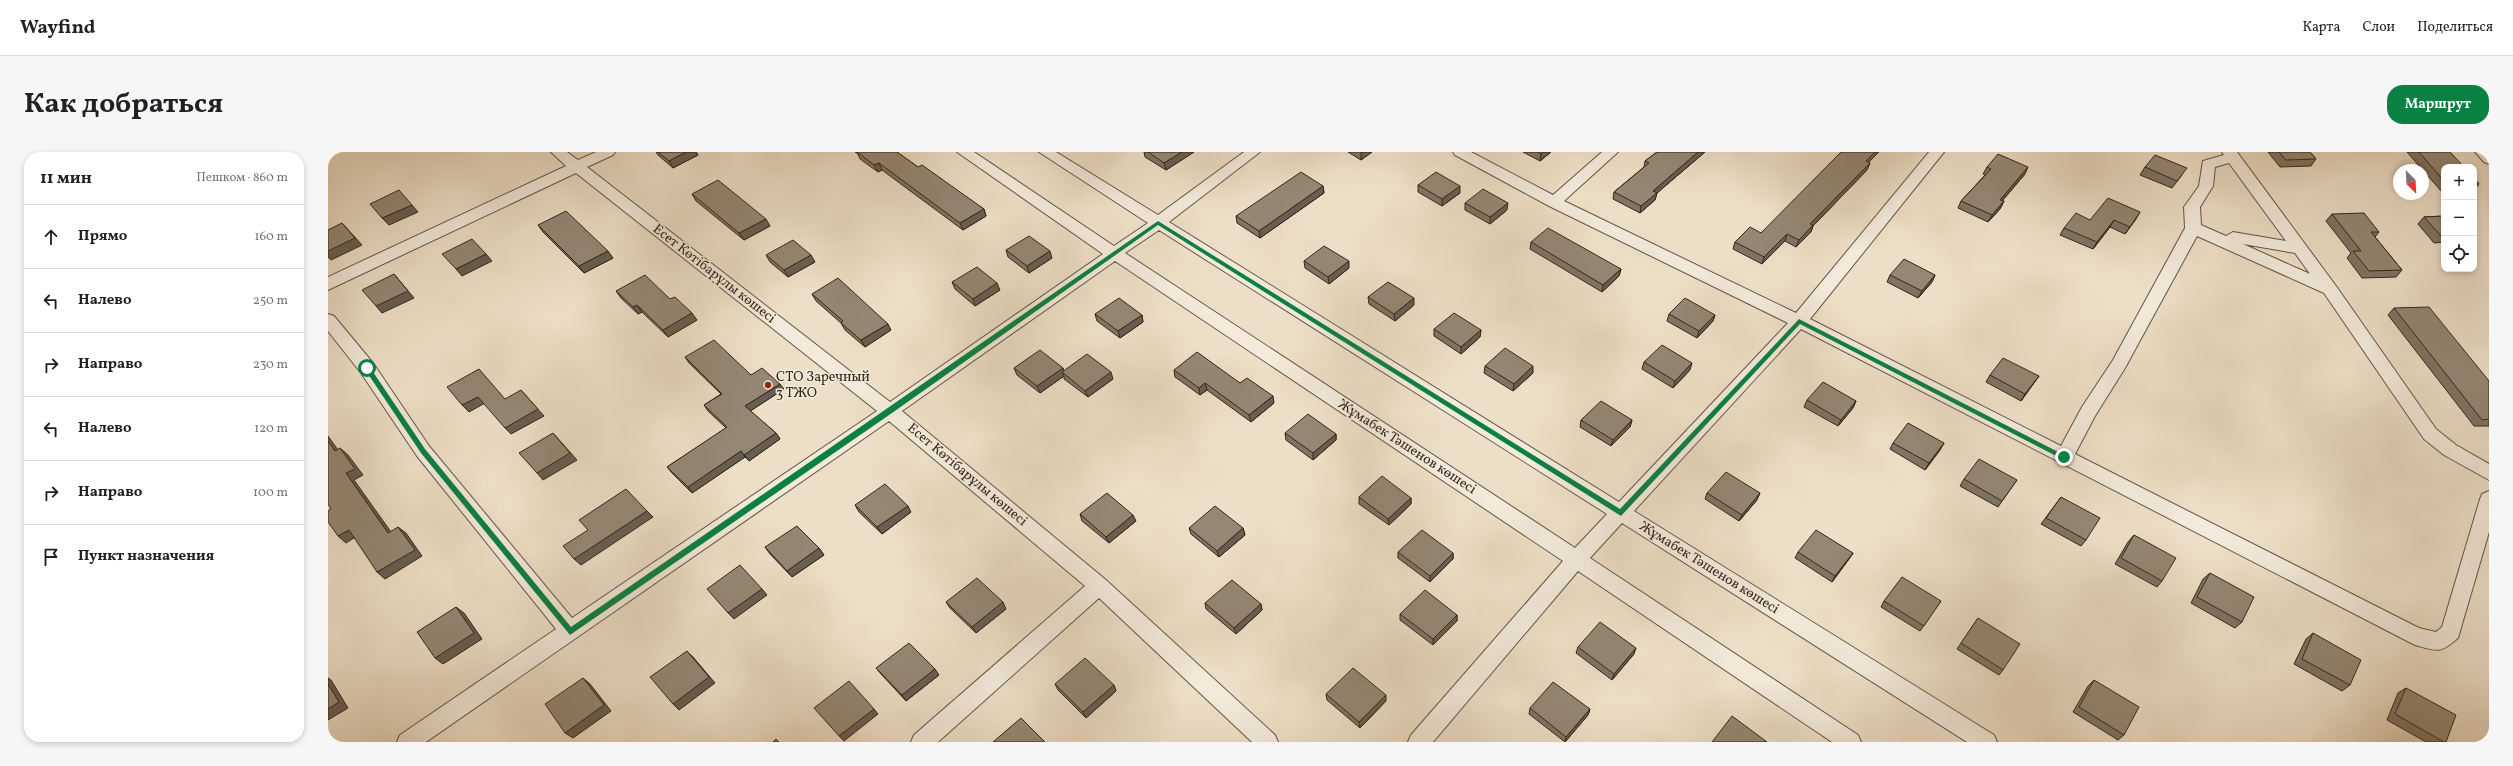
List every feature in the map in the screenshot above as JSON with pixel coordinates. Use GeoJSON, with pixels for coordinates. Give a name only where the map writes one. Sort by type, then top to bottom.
{"type":"FeatureCollection","features":[{"type":"Feature","properties":{"kind":"street","name":"Есет Көтібарұлы көшесі"},"geometry":{"type":"LineString","coordinates":[[558,152],[890,411],[1099,586],[1267,742]]}},
{"type":"Feature","properties":{"kind":"street"},"geometry":{"type":"LineString","coordinates":[[328,284],[577,168],[608,152]]}},
{"type":"Feature","properties":{"kind":"street","name":"Жұмабек Тәшенов көшесі"},"geometry":{"type":"LineString","coordinates":[[964,152],[1113,254],[1577,559],[1850,742]]}},
{"type":"Feature","properties":{"kind":"street","name":"Жұмабек Тәшенов көшесі"},"geometry":{"type":"LineString","coordinates":[[1046,152],[1986,742]]}},
{"type":"Feature","properties":{"kind":"street"},"geometry":{"type":"LineString","coordinates":[[408,742],[890,411],[1158,222],[1253,152]]}},
{"type":"Feature","properties":{"kind":"street"},"geometry":{"type":"LineString","coordinates":[[1460,152],[1554,202],[1799,321],[2415,636],[2439,642],[2451,632],[2489,499]]}},
{"type":"Feature","properties":{"kind":"street"},"geometry":{"type":"LineString","coordinates":[[1554,202],[1611,152]]}},
{"type":"Feature","properties":{"kind":"street"},"geometry":{"type":"LineString","coordinates":[[1419,742],[1577,559],[1799,321],[1937,152]]}},
{"type":"Feature","properties":{"kind":"street"},"geometry":{"type":"LineString","coordinates":[[2482,152],[2489,159]]}},
{"type":"Feature","properties":{"kind":"street"},"geometry":{"type":"LineString","coordinates":[[2064,457],[2088,412],[2119,364],[2193,228],[2192,207],[2206,186],[2208,164],[2231,154],[2330,290],[2430,434],[2450,450],[2489,473]]}},
{"type":"Feature","properties":{"kind":"street"},"geometry":{"type":"LineString","coordinates":[[2193,228],[2330,290]]}},
{"type":"Feature","properties":{"kind":"street"},"geometry":{"type":"LineString","coordinates":[[2210,235],[2300,249]]}},
{"type":"Feature","properties":{"kind":"street"},"geometry":{"type":"LineString","coordinates":[[328,320],[367,368],[423,451],[570,631]]}},
{"type":"Feature","properties":{"kind":"street"},"geometry":{"type":"LineString","coordinates":[[922,742],[1099,586]]}},
{"type":"Feature","properties":{"kind":"building"},"geometry":{"type":"Polygon","coordinates":[[[658,152],[686,152],[669,161],[658,152]]]}},
{"type":"Feature","properties":{"kind":"building"},"geometry":{"type":"Polygon","coordinates":[[[857,152],[897,152],[918,167],[922,165],[984,209],[960,223],[879,163],[874,165],[857,152]]]}},
{"type":"Feature","properties":{"kind":"building"},"geometry":{"type":"Polygon","coordinates":[[[1148,152],[1182,152],[1164,163],[1148,152]]]}},
{"type":"Feature","properties":{"kind":"building"},"geometry":{"type":"Polygon","coordinates":[[[1657,152],[1698,152],[1653,191],[1657,193],[1641,206],[1614,192],[1649,163],[1645,161],[1657,152]]]}},
{"type":"Feature","properties":{"kind":"building"},"geometry":{"type":"Polygon","coordinates":[[[1841,152],[1875,152],[1866,161],[1870,163],[1810,224],[1813,225],[1799,240],[1787,234],[1764,257],[1735,242],[1750,227],[1761,233],[1841,152]]]}},
{"type":"Feature","properties":{"kind":"building"},"geometry":{"type":"Polygon","coordinates":[[[2279,152],[2310,152],[2316,159],[2286,160],[2279,152]]]}},
{"type":"Feature","properties":{"kind":"building"},"geometry":{"type":"Polygon","coordinates":[[[2419,152],[2450,152],[2461,164],[2441,164],[2441,178],[2419,152]]]}},
{"type":"Feature","properties":{"kind":"building"},"geometry":{"type":"Polygon","coordinates":[[[1998,154],[2028,167],[2000,200],[2004,201],[1992,215],[1961,201],[1991,169],[1987,167],[1998,154]]]}},
{"type":"Feature","properties":{"kind":"building"},"geometry":{"type":"Polygon","coordinates":[[[2155,155],[2187,168],[2177,181],[2145,167],[2155,155]]]}},
{"type":"Feature","properties":{"kind":"building"},"geometry":{"type":"Polygon","coordinates":[[[1301,172],[1323,186],[1259,231],[1236,216],[1301,172]]]}},
{"type":"Feature","properties":{"kind":"building"},"geometry":{"type":"Polygon","coordinates":[[[1436,172],[1460,186],[1442,199],[1418,185],[1436,172]]]}},
{"type":"Feature","properties":{"kind":"building"},"geometry":{"type":"Polygon","coordinates":[[[718,180],[766,219],[739,233],[692,194],[718,180]]]}},
{"type":"Feature","properties":{"kind":"building"},"geometry":{"type":"Polygon","coordinates":[[[1483,189],[1508,203],[1490,217],[1465,203],[1483,189]]]}},
{"type":"Feature","properties":{"kind":"building"},"geometry":{"type":"Polygon","coordinates":[[[399,190],[412,205],[382,218],[370,204],[399,190]]]}},
{"type":"Feature","properties":{"kind":"building"},"geometry":{"type":"Polygon","coordinates":[[[2108,198],[2140,212],[2130,227],[2114,220],[2097,242],[2064,228],[2076,213],[2090,220],[2108,198]]]}},
{"type":"Feature","properties":{"kind":"building"},"geometry":{"type":"Polygon","coordinates":[[[566,211],[608,251],[579,266],[538,225],[566,211]]]}},
{"type":"Feature","properties":{"kind":"building"},"geometry":{"type":"Polygon","coordinates":[[[2364,213],[2379,232],[2371,232],[2402,270],[2369,271],[2353,251],[2361,251],[2332,214],[2364,213]]]}},
{"type":"Feature","properties":{"kind":"building"},"geometry":{"type":"Polygon","coordinates":[[[2441,216],[2441,236],[2424,217],[2441,216]]]}},
{"type":"Feature","properties":{"kind":"building"},"geometry":{"type":"Polygon","coordinates":[[[342,223],[355,238],[328,251],[328,230],[342,223]]]}},
{"type":"Feature","properties":{"kind":"building"},"geometry":{"type":"Polygon","coordinates":[[[1548,228],[1621,269],[1603,285],[1531,242],[1548,228]]]}},
{"type":"Feature","properties":{"kind":"building"},"geometry":{"type":"Polygon","coordinates":[[[1029,236],[1050,251],[1027,266],[1006,250],[1029,236]]]}},
{"type":"Feature","properties":{"kind":"building"},"geometry":{"type":"Polygon","coordinates":[[[472,239],[486,254],[456,269],[442,254],[472,239]]]}},
{"type":"Feature","properties":{"kind":"building"},"geometry":{"type":"Polygon","coordinates":[[[793,240],[811,255],[784,270],[766,255],[793,240]]]}},
{"type":"Feature","properties":{"kind":"building"},"geometry":{"type":"Polygon","coordinates":[[[1324,246],[1349,261],[1328,277],[1304,261],[1324,246]]]}},
{"type":"Feature","properties":{"kind":"building"},"geometry":{"type":"Polygon","coordinates":[[[1904,259],[1935,275],[1922,291],[1890,275],[1904,259]]]}},
{"type":"Feature","properties":{"kind":"building"},"geometry":{"type":"Polygon","coordinates":[[[977,267],[997,283],[973,299],[952,282],[977,267]]]}},
{"type":"Feature","properties":{"kind":"building"},"geometry":{"type":"Polygon","coordinates":[[[394,274],[408,291],[376,306],[362,290],[394,274]]]}},
{"type":"Feature","properties":{"kind":"building"},"geometry":{"type":"Polygon","coordinates":[[[645,275],[670,299],[675,297],[692,313],[663,330],[637,305],[633,307],[616,291],[645,275]]]}},
{"type":"Feature","properties":{"kind":"building"},"geometry":{"type":"Polygon","coordinates":[[[838,278],[888,324],[861,340],[841,323],[843,321],[812,294],[838,278]]]}},
{"type":"Feature","properties":{"kind":"building"},"geometry":{"type":"Polygon","coordinates":[[[1388,282],[1414,298],[1394,314],[1368,297],[1388,282]]]}},
{"type":"Feature","properties":{"kind":"building"},"geometry":{"type":"Polygon","coordinates":[[[1119,298],[1142,315],[1118,331],[1095,314],[1119,298]]]}},
{"type":"Feature","properties":{"kind":"building"},"geometry":{"type":"Polygon","coordinates":[[[1685,298],[1715,315],[1699,331],[1669,314],[1685,298]]]}},
{"type":"Feature","properties":{"kind":"building"},"geometry":{"type":"Polygon","coordinates":[[[2429,307],[2489,381],[2489,419],[2482,420],[2394,308],[2429,307]]]}},
{"type":"Feature","properties":{"kind":"building"},"geometry":{"type":"Polygon","coordinates":[[[1454,313],[1481,330],[1461,347],[1434,329],[1454,313]]]}},
{"type":"Feature","properties":{"kind":"building"},"geometry":{"type":"Polygon","coordinates":[[[714,340],[751,375],[762,368],[780,384],[745,406],[776,433],[744,455],[741,451],[688,487],[667,467],[727,427],[704,405],[722,394],[685,357],[714,340]]]}},
{"type":"Feature","properties":{"kind":"building"},"geometry":{"type":"Polygon","coordinates":[[[1662,345],[1692,363],[1675,381],[1644,362],[1662,345]]]}},
{"type":"Feature","properties":{"kind":"building"},"geometry":{"type":"Polygon","coordinates":[[[1505,348],[1533,366],[1514,384],[1485,366],[1505,348]]]}},
{"type":"Feature","properties":{"kind":"building"},"geometry":{"type":"Polygon","coordinates":[[[1040,350],[1063,368],[1037,386],[1014,368],[1040,350]]]}},
{"type":"Feature","properties":{"kind":"building"},"geometry":{"type":"Polygon","coordinates":[[[1197,352],[1240,383],[1247,378],[1273,396],[1249,415],[1205,383],[1199,388],[1174,370],[1197,352]]]}},
{"type":"Feature","properties":{"kind":"building"},"geometry":{"type":"Polygon","coordinates":[[[1087,354],[1111,372],[1085,391],[1062,372],[1087,354]]]}},
{"type":"Feature","properties":{"kind":"building"},"geometry":{"type":"Polygon","coordinates":[[[2003,358],[2039,376],[2025,394],[1990,375],[2003,358]]]}},
{"type":"Feature","properties":{"kind":"building"},"geometry":{"type":"Polygon","coordinates":[[[479,369],[505,399],[521,390],[538,409],[505,428],[478,397],[462,405],[447,387],[479,369]]]}},
{"type":"Feature","properties":{"kind":"building"},"geometry":{"type":"Polygon","coordinates":[[[1823,382],[1856,401],[1841,420],[1807,400],[1823,382]]]}},
{"type":"Feature","properties":{"kind":"building"},"geometry":{"type":"Polygon","coordinates":[[[1601,401],[1632,420],[1613,440],[1581,420],[1601,401]]]}},
{"type":"Feature","properties":{"kind":"building"},"geometry":{"type":"Polygon","coordinates":[[[1308,414],[1336,434],[1313,453],[1285,433],[1308,414]]]}},
{"type":"Feature","properties":{"kind":"building"},"geometry":{"type":"Polygon","coordinates":[[[1908,423],[1944,443],[1929,463],[1893,443],[1908,423]]]}},
{"type":"Feature","properties":{"kind":"building"},"geometry":{"type":"Polygon","coordinates":[[[553,433],[570,453],[537,473],[519,453],[553,433]]]}},
{"type":"Feature","properties":{"kind":"building"},"geometry":{"type":"Polygon","coordinates":[[[328,441],[335,451],[340,448],[355,469],[346,473],[388,533],[398,527],[415,550],[377,572],[349,530],[338,536],[328,522],[328,511],[331,509],[328,504],[328,441]]]}},
{"type":"Feature","properties":{"kind":"building"},"geometry":{"type":"Polygon","coordinates":[[[1979,459],[2017,480],[2002,501],[1964,479],[1979,459]]]}},
{"type":"Feature","properties":{"kind":"building"},"geometry":{"type":"Polygon","coordinates":[[[1726,472],[1760,493],[1742,515],[1707,493],[1726,472]]]}},
{"type":"Feature","properties":{"kind":"building"},"geometry":{"type":"Polygon","coordinates":[[[1382,476],[1411,498],[1388,519],[1359,497],[1382,476]]]}},
{"type":"Feature","properties":{"kind":"building"},"geometry":{"type":"Polygon","coordinates":[[[885,484],[908,506],[877,527],[855,505],[885,484]]]}},
{"type":"Feature","properties":{"kind":"building"},"geometry":{"type":"Polygon","coordinates":[[[626,489],[647,511],[574,559],[563,546],[588,530],[579,520],[626,489]]]}},
{"type":"Feature","properties":{"kind":"building"},"geometry":{"type":"Polygon","coordinates":[[[1107,493],[1133,515],[1106,537],[1080,514],[1107,493]]]}},
{"type":"Feature","properties":{"kind":"building"},"geometry":{"type":"Polygon","coordinates":[[[2061,497],[2100,518],[2086,540],[2046,518],[2061,497]]]}},
{"type":"Feature","properties":{"kind":"building"},"geometry":{"type":"Polygon","coordinates":[[[1215,506],[1243,528],[1217,551],[1189,528],[1215,506]]]}},
{"type":"Feature","properties":{"kind":"building"},"geometry":{"type":"Polygon","coordinates":[[[797,526],[819,548],[787,571],[765,547],[797,526]]]}},
{"type":"Feature","properties":{"kind":"building"},"geometry":{"type":"Polygon","coordinates":[[[1422,530],[1453,553],[1430,576],[1398,552],[1422,530]]]}},
{"type":"Feature","properties":{"kind":"building"},"geometry":{"type":"Polygon","coordinates":[[[1816,530],[1853,553],[1835,576],[1798,552],[1816,530]]]}},
{"type":"Feature","properties":{"kind":"building"},"geometry":{"type":"Polygon","coordinates":[[[2134,535],[2176,558],[2162,581],[2121,558],[2134,535]]]}},
{"type":"Feature","properties":{"kind":"building"},"geometry":{"type":"Polygon","coordinates":[[[740,565],[762,589],[728,613],[707,589],[740,565]]]}},
{"type":"Feature","properties":{"kind":"building"},"geometry":{"type":"Polygon","coordinates":[[[2210,573],[2254,597],[2242,622],[2197,597],[2210,573]]]}},
{"type":"Feature","properties":{"kind":"building"},"geometry":{"type":"Polygon","coordinates":[[[1902,577],[1941,601],[1924,626],[1884,601],[1902,577]]]}},
{"type":"Feature","properties":{"kind":"building"},"geometry":{"type":"Polygon","coordinates":[[[977,578],[1003,602],[972,627],[946,602],[977,578]]]}},
{"type":"Feature","properties":{"kind":"building"},"geometry":{"type":"Polygon","coordinates":[[[1232,580],[1261,604],[1234,628],[1205,603],[1232,580]]]}},
{"type":"Feature","properties":{"kind":"building"},"geometry":{"type":"Polygon","coordinates":[[[1425,590],[1457,615],[1433,639],[1400,614],[1425,590]]]}},
{"type":"Feature","properties":{"kind":"building"},"geometry":{"type":"Polygon","coordinates":[[[456,607],[474,633],[435,658],[417,632],[456,607]]]}},
{"type":"Feature","properties":{"kind":"building"},"geometry":{"type":"Polygon","coordinates":[[[1978,618],[2020,644],[2003,670],[1961,643],[1978,618]]]}},
{"type":"Feature","properties":{"kind":"building"},"geometry":{"type":"Polygon","coordinates":[[[1600,622],[1636,648],[1614,674],[1578,647],[1600,622]]]}},
{"type":"Feature","properties":{"kind":"building"},"geometry":{"type":"Polygon","coordinates":[[[2313,633],[2361,660],[2350,685],[2302,659],[2313,633]]]}},
{"type":"Feature","properties":{"kind":"building"},"geometry":{"type":"Polygon","coordinates":[[[909,643],[935,669],[902,695],[876,668],[909,643]]]}},
{"type":"Feature","properties":{"kind":"building"},"geometry":{"type":"Polygon","coordinates":[[[687,651],[709,677],[673,704],[650,677],[687,651]]]}},
{"type":"Feature","properties":{"kind":"building"},"geometry":{"type":"Polygon","coordinates":[[[1085,658],[1114,685],[1083,712],[1055,684],[1085,658]]]}},
{"type":"Feature","properties":{"kind":"building"},"geometry":{"type":"Polygon","coordinates":[[[1353,668],[1386,695],[1359,722],[1326,694],[1353,668]]]}},
{"type":"Feature","properties":{"kind":"building"},"geometry":{"type":"Polygon","coordinates":[[[583,678],[604,705],[565,733],[545,704],[583,678]]]}},
{"type":"Feature","properties":{"kind":"building"},"geometry":{"type":"Polygon","coordinates":[[[2094,680],[2139,707],[2124,735],[2079,707],[2094,680]]]}},
{"type":"Feature","properties":{"kind":"building"},"geometry":{"type":"Polygon","coordinates":[[[849,681],[874,709],[839,736],[814,708],[849,681]]]}},
{"type":"Feature","properties":{"kind":"building"},"geometry":{"type":"Polygon","coordinates":[[[1553,682],[1590,709],[1566,737],[1530,708],[1553,682]]]}},
{"type":"Feature","properties":{"kind":"building"},"geometry":{"type":"Polygon","coordinates":[[[328,684],[339,702],[328,709],[328,684]]]}},
{"type":"Feature","properties":{"kind":"building"},"geometry":{"type":"Polygon","coordinates":[[[2406,688],[2456,715],[2446,742],[2395,714],[2406,688]]]}},
{"type":"Feature","properties":{"kind":"building"},"geometry":{"type":"Polygon","coordinates":[[[1732,716],[1767,742],[1712,742],[1732,716]]]}},
{"type":"Feature","properties":{"kind":"building"},"geometry":{"type":"Polygon","coordinates":[[[1021,718],[1045,742],[993,742],[1021,718]]]}},
{"type":"Feature","properties":{"kind":"place","name":"СТО Заречный 3 ТЖО"},"geometry":{"type":"Point","coordinates":[768,385]}},
{"type":"Feature","properties":{"kind":"route"},"geometry":{"type":"LineString","coordinates":[[367,368],[423,451],[570,631],[890,411],[1158,222],[1621,513],[1799,321],[2064,457]]}}]}
